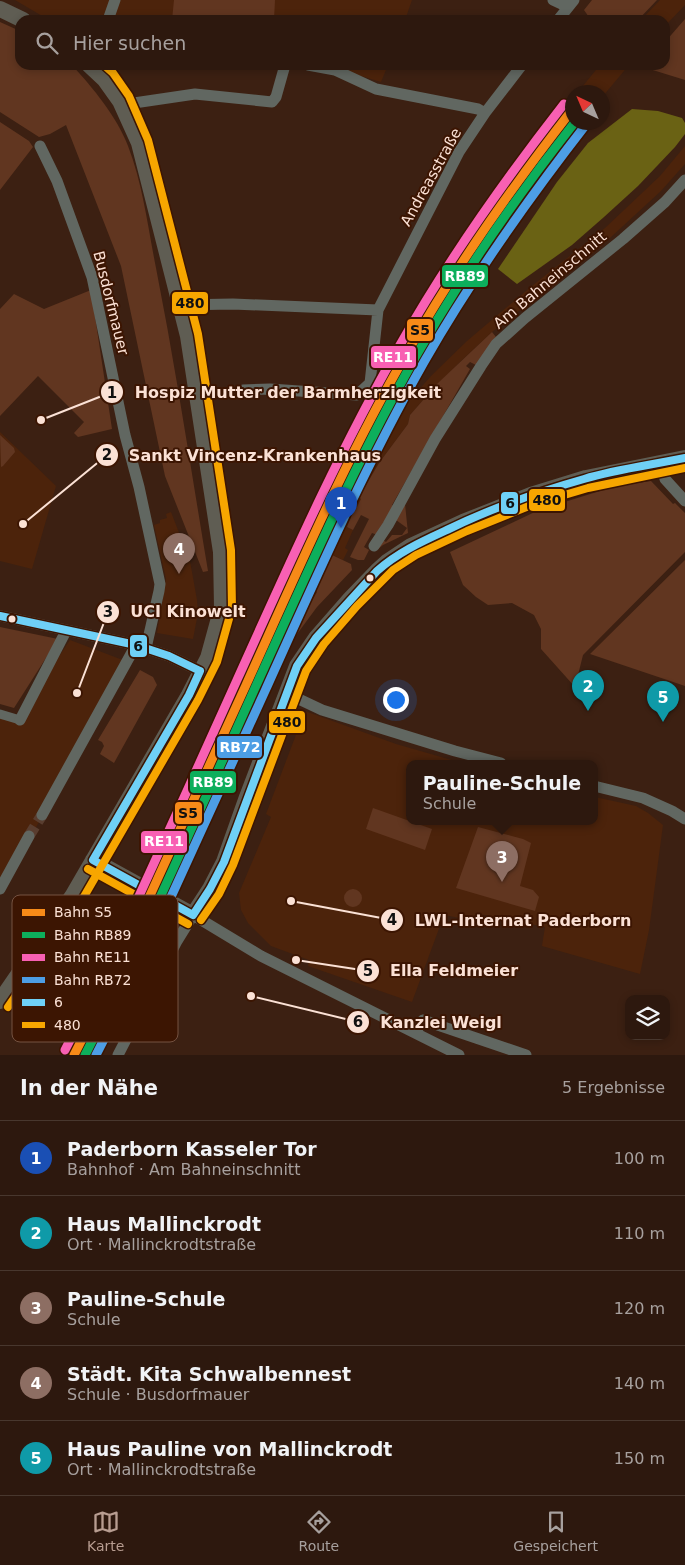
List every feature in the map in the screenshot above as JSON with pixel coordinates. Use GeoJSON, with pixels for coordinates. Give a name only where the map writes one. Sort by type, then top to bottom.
{"type":"FeatureCollection","features":[{"type":"Feature","properties":{"kind":"main road"},"geometry":{"type":"LineString","coordinates":[[0,9],[15,16]]}},
{"type":"Feature","properties":{"kind":"main road"},"geometry":{"type":"LineString","coordinates":[[74,895],[208,658],[222,608],[221,552],[188,336],[139,143],[124,110],[104,80],[94,70]]}},
{"type":"Feature","properties":{"kind":"main road"},"geometry":{"type":"LineString","coordinates":[[178,907],[193,915],[222,868],[297,666],[321,632],[377,571],[405,549],[461,523],[531,495],[586,478],[685,458]]}},
{"type":"Feature","properties":{"kind":"main road"},"geometry":{"type":"LineString","coordinates":[[93,860],[157,895]]}},
{"type":"Feature","properties":{"kind":"main road"},"geometry":{"type":"LineString","coordinates":[[0,1001],[12,984]]}},
{"type":"Feature","properties":{"kind":"street"},"geometry":{"type":"LineString","coordinates":[[110,15],[115,0]]}},
{"type":"Feature","properties":{"kind":"street"},"geometry":{"type":"LineString","coordinates":[[552,0],[571,4],[562,15]]}},
{"type":"Feature","properties":{"kind":"street"},"geometry":{"type":"LineString","coordinates":[[124,110],[134,103],[195,94],[272,102],[276,97],[284,70]]}},
{"type":"Feature","properties":{"kind":"street"},"geometry":{"type":"LineString","coordinates":[[334,70],[376,89],[478,109],[485,113]]}},
{"type":"Feature","properties":{"kind":"street","name":"Andreasstraße"},"geometry":{"type":"LineString","coordinates":[[243,390],[270,389],[357,395],[370,384],[378,310],[451,167],[470,134],[518,70]]}},
{"type":"Feature","properties":{"kind":"street","name":"Busdorfmauer"},"geometry":{"type":"LineString","coordinates":[[40,146],[57,181],[92,277],[125,436],[148,526],[160,584],[160,592],[141,647],[42,815]]}},
{"type":"Feature","properties":{"kind":"street","name":"Am Bahneinschnitt"},"geometry":{"type":"LineString","coordinates":[[374,546],[388,525],[435,440],[496,344],[525,318],[624,239],[665,202],[685,180]]}},
{"type":"Feature","properties":{"kind":"street"},"geometry":{"type":"LineString","coordinates":[[179,305],[233,304],[378,310]]}},
{"type":"Feature","properties":{"kind":"street"},"geometry":{"type":"LineString","coordinates":[[660,462],[665,479],[685,501]]}},
{"type":"Feature","properties":{"kind":"street"},"geometry":{"type":"LineString","coordinates":[[0,616],[141,647],[170,656],[200,671]]}},
{"type":"Feature","properties":{"kind":"street"},"geometry":{"type":"LineString","coordinates":[[0,714],[20,720],[66,631]]}},
{"type":"Feature","properties":{"kind":"street"},"geometry":{"type":"LineString","coordinates":[[286,693],[322,710],[490,760]]}},
{"type":"Feature","properties":{"kind":"street"},"geometry":{"type":"LineString","coordinates":[[598,787],[643,798],[685,819]]}},
{"type":"Feature","properties":{"kind":"street"},"geometry":{"type":"LineString","coordinates":[[0,889],[30,836]]}},
{"type":"Feature","properties":{"kind":"street"},"geometry":{"type":"LineString","coordinates":[[178,939],[193,915],[261,956],[460,1055]]}},
{"type":"Feature","properties":{"kind":"street"},"geometry":{"type":"LineString","coordinates":[[415,1033],[423,1020],[526,1055]]}},
{"type":"Feature","properties":{"kind":"street"},"geometry":{"type":"LineString","coordinates":[[118,1055],[125,1042]]}},
{"type":"Feature","properties":{"kind":"shaded area"},"geometry":{"type":"Polygon","coordinates":[[[15,0],[412,0],[407,15],[40,15],[15,0]]]}},
{"type":"Feature","properties":{"kind":"shaded area"},"geometry":{"type":"Polygon","coordinates":[[[174,0],[275,0],[274,15],[172,15],[174,0]]]}},
{"type":"Feature","properties":{"kind":"shaded area"},"geometry":{"type":"Polygon","coordinates":[[[592,0],[657,0],[643,15],[588,15],[584,10],[592,0]]]}},
{"type":"Feature","properties":{"kind":"shaded area"},"geometry":{"type":"Polygon","coordinates":[[[660,0],[685,0],[685,5],[670,21],[670,15],[646,15],[660,0]]]}},
{"type":"Feature","properties":{"kind":"shaded area"},"geometry":{"type":"Polygon","coordinates":[[[685,19],[685,80],[653,70],[670,70],[670,36],[685,19]]]}},
{"type":"Feature","properties":{"kind":"shaded area"},"geometry":{"type":"Polygon","coordinates":[[[0,22],[15,29],[15,70],[76,70],[96,93],[118,124],[128,146],[138,176],[148,222],[208,571],[203,572],[165,476],[121,266],[66,125],[50,134],[39,137],[0,112],[0,22]]]}},
{"type":"Feature","properties":{"kind":"shaded area"},"geometry":{"type":"Polygon","coordinates":[[[341,70],[386,70],[381,82],[341,70]]]}},
{"type":"Feature","properties":{"kind":"shaded area"},"geometry":{"type":"Polygon","coordinates":[[[596,70],[625,70],[610,88],[610,85],[584,85],[596,70]]]}},
{"type":"Feature","properties":{"kind":"shaded area"},"geometry":{"type":"Polygon","coordinates":[[[565,109],[565,130],[576,130],[503,228],[457,295],[414,366],[370,448],[372,449],[409,401],[431,376],[467,341],[605,228],[660,176],[685,146],[685,164],[661,191],[598,249],[492,332],[430,392],[410,415],[408,424],[379,463],[359,497],[362,499],[357,508],[353,506],[349,515],[352,517],[347,527],[353,530],[345,548],[348,550],[343,560],[330,554],[314,589],[318,592],[304,615],[301,614],[283,647],[174,895],[144,895],[217,733],[221,720],[230,708],[302,544],[350,442],[470,240],[538,143],[565,109]]]}},
{"type":"Feature","properties":{"kind":"shaded area"},"geometry":{"type":"Polygon","coordinates":[[[632,109],[658,111],[682,118],[685,123],[685,134],[638,186],[604,217],[572,245],[517,284],[498,269],[557,182],[588,143],[605,130],[610,130],[610,126],[632,109]]]}},
{"type":"Feature","properties":{"kind":"shaded area"},"geometry":{"type":"Polygon","coordinates":[[[0,122],[29,141],[33,147],[0,190],[0,122]]]}},
{"type":"Feature","properties":{"kind":"shaded area"},"geometry":{"type":"Polygon","coordinates":[[[91,290],[112,429],[78,437],[74,433],[84,422],[38,376],[0,416],[0,309],[14,294],[44,309],[91,290]]]}},
{"type":"Feature","properties":{"kind":"shaded area"},"geometry":{"type":"Polygon","coordinates":[[[492,332],[496,337],[476,365],[470,362],[466,366],[470,369],[392,505],[394,506],[378,535],[372,533],[364,547],[369,550],[364,560],[350,557],[369,519],[361,515],[353,530],[347,527],[351,517],[349,516],[354,506],[357,507],[361,499],[359,497],[379,463],[408,424],[410,415],[438,383],[492,332]]]}},
{"type":"Feature","properties":{"kind":"shaded area"},"geometry":{"type":"Polygon","coordinates":[[[0,432],[56,486],[32,569],[0,561],[0,432]]]}},
{"type":"Feature","properties":{"kind":"shaded area"},"geometry":{"type":"Polygon","coordinates":[[[0,435],[14,448],[15,452],[1,467],[0,435]]]}},
{"type":"Feature","properties":{"kind":"shaded area"},"geometry":{"type":"Polygon","coordinates":[[[651,481],[673,504],[675,503],[685,513],[685,552],[583,655],[575,687],[541,649],[541,629],[534,615],[512,603],[488,605],[476,597],[463,585],[450,552],[539,510],[616,486],[651,481]]]}},
{"type":"Feature","properties":{"kind":"shaded area"},"geometry":{"type":"Polygon","coordinates":[[[405,504],[408,533],[378,549],[381,539],[386,542],[392,535],[402,535],[407,528],[396,520],[405,504]]]}},
{"type":"Feature","properties":{"kind":"shaded area"},"geometry":{"type":"Polygon","coordinates":[[[171,512],[190,561],[197,600],[198,613],[193,639],[157,633],[166,579],[154,525],[160,523],[160,520],[167,518],[166,514],[171,512]]]}},
{"type":"Feature","properties":{"kind":"shaded area"},"geometry":{"type":"Polygon","coordinates":[[[330,554],[351,564],[352,570],[317,607],[286,649],[284,649],[283,647],[301,613],[304,614],[317,592],[314,589],[330,554]]]}},
{"type":"Feature","properties":{"kind":"shaded area"},"geometry":{"type":"Polygon","coordinates":[[[685,560],[685,686],[590,654],[685,560]]]}},
{"type":"Feature","properties":{"kind":"shaded area"},"geometry":{"type":"Polygon","coordinates":[[[0,627],[58,639],[14,708],[0,704],[0,627]]]}},
{"type":"Feature","properties":{"kind":"shaded area"},"geometry":{"type":"Polygon","coordinates":[[[70,640],[128,662],[0,890],[0,717],[15,722],[70,640]]]}},
{"type":"Feature","properties":{"kind":"shaded area"},"geometry":{"type":"Polygon","coordinates":[[[140,670],[153,677],[157,685],[114,763],[100,754],[104,746],[98,740],[140,670]]]}},
{"type":"Feature","properties":{"kind":"shaded area"},"geometry":{"type":"Polygon","coordinates":[[[305,711],[396,744],[452,760],[406,760],[406,825],[598,825],[598,798],[636,806],[663,825],[649,930],[640,974],[542,946],[545,927],[480,914],[465,919],[444,915],[412,1002],[308,966],[309,960],[271,946],[248,923],[241,910],[239,893],[271,817],[266,814],[305,711]]]}},
{"type":"Feature","properties":{"kind":"shaded area"},"geometry":{"type":"Polygon","coordinates":[[[373,808],[406,820],[406,825],[421,825],[432,829],[425,850],[366,829],[373,808]]]}},
{"type":"Feature","properties":{"kind":"shaded area"},"geometry":{"type":"Polygon","coordinates":[[[478,827],[523,839],[531,843],[520,886],[533,890],[539,897],[535,911],[456,888],[478,827]]]}},
{"type":"Feature","properties":{"kind":"shaded area"},"geometry":{"type":"Polygon","coordinates":[[[353,889],[359,892],[362,898],[359,904],[353,907],[347,904],[344,898],[347,892],[353,889]]]}},
{"type":"Feature","properties":{"kind":"shaded area"},"geometry":{"type":"Polygon","coordinates":[[[72,1042],[105,1042],[99,1055],[66,1055],[72,1042]]]}},
{"type":"Feature","properties":{"kind":"tunnel"},"geometry":{"type":"LineString","coordinates":[[29,836],[42,815]]}},
{"type":"Feature","properties":{"kind":"rail line","name":"RE11"},"geometry":{"type":"LineString","coordinates":[[140,895],[314,511],[377,386],[437,282],[498,192],[564,104]]}},
{"type":"Feature","properties":{"kind":"rail line","name":"S5"},"geometry":{"type":"LineString","coordinates":[[151,895],[303,558],[385,391],[445,288],[506,198],[565,119]]}},
{"type":"Feature","properties":{"kind":"rail line","name":"RB89"},"geometry":{"type":"LineString","coordinates":[[161,895],[340,502],[396,392],[457,287],[502,220],[569,130]]}},
{"type":"Feature","properties":{"kind":"rail line","name":"RB72"},"geometry":{"type":"LineString","coordinates":[[173,895],[302,608],[402,402],[442,331],[481,269],[582,130]]}},
{"type":"Feature","properties":{"kind":"rail line","name":"RE11"},"geometry":{"type":"LineString","coordinates":[[65,1050],[69,1042]]}},
{"type":"Feature","properties":{"kind":"rail line","name":"S5"},"geometry":{"type":"LineString","coordinates":[[74,1055],[81,1042]]}},
{"type":"Feature","properties":{"kind":"rail line","name":"RB89"},"geometry":{"type":"LineString","coordinates":[[85,1055],[92,1042]]}},
{"type":"Feature","properties":{"kind":"rail line","name":"RB72"},"geometry":{"type":"LineString","coordinates":[[96,1055],[103,1042]]}},
{"type":"Feature","properties":{"kind":"transit line","name":"480"},"geometry":{"type":"LineString","coordinates":[[85,895],[198,700],[217,662],[232,608],[231,550],[198,334],[148,140],[129,96],[110,70]]}},
{"type":"Feature","properties":{"kind":"transit line","name":"6"},"geometry":{"type":"LineString","coordinates":[[193,915],[210,889],[224,862],[297,666],[316,638],[377,571],[393,558],[420,543],[465,521],[515,501],[596,476],[685,458]]}},
{"type":"Feature","properties":{"kind":"transit line","name":"480"},"geometry":{"type":"LineString","coordinates":[[201,920],[219,894],[233,865],[306,671],[324,644],[357,606],[393,570],[416,555],[467,531],[534,504],[588,488],[685,468]]}},
{"type":"Feature","properties":{"kind":"transit line","name":"6"},"geometry":{"type":"LineString","coordinates":[[0,616],[136,645],[169,656],[200,671]]}},
{"type":"Feature","properties":{"kind":"transit line","name":"6"},"geometry":{"type":"LineString","coordinates":[[93,860],[189,695],[200,671]]}},
{"type":"Feature","properties":{"kind":"transit line","name":"6"},"geometry":{"type":"LineString","coordinates":[[93,860],[157,895]]}},
{"type":"Feature","properties":{"kind":"transit line","name":"480"},"geometry":{"type":"LineString","coordinates":[[88,869],[135,895]]}},
{"type":"Feature","properties":{"kind":"transit line","name":"6"},"geometry":{"type":"LineString","coordinates":[[178,907],[193,915]]}},
{"type":"Feature","properties":{"kind":"transit line","name":"480"},"geometry":{"type":"LineString","coordinates":[[178,918],[188,924]]}},
{"type":"Feature","properties":{"kind":"transit line","name":"480"},"geometry":{"type":"LineString","coordinates":[[8,1007],[12,1001]]}},
{"type":"Feature","properties":{"kind":"place","name":"Hospiz Mutter der Barmherzigkeit"},"geometry":{"type":"Point","coordinates":[41,420]}},
{"type":"Feature","properties":{"kind":"place","name":"Sankt Vincenz-Krankenhaus"},"geometry":{"type":"Point","coordinates":[23,524]}},
{"type":"Feature","properties":{"kind":"place","name":"Paderborn Kasseler Tor"},"geometry":{"type":"Point","coordinates":[341,528]}},
{"type":"Feature","properties":{"kind":"place","name":"Städt. Kita Schwalbennest"},"geometry":{"type":"Point","coordinates":[179,574]}},
{"type":"Feature","properties":{"kind":"place","name":"UCI Kinowelt"},"geometry":{"type":"Point","coordinates":[77,693]}},
{"type":"Feature","properties":{"kind":"place","name":"Haus Mallinckrodt"},"geometry":{"type":"Point","coordinates":[588,711]}},
{"type":"Feature","properties":{"kind":"place","name":"Haus Pauline von Mallinckrodt"},"geometry":{"type":"Point","coordinates":[663,722]}},
{"type":"Feature","properties":{"kind":"place","name":"Pauline-Schule"},"geometry":{"type":"Point","coordinates":[502,882]}},
{"type":"Feature","properties":{"kind":"place","name":"LWL-Internat Paderborn"},"geometry":{"type":"Point","coordinates":[291,901]}},
{"type":"Feature","properties":{"kind":"place","name":"Ella Feldmeier"},"geometry":{"type":"Point","coordinates":[296,960]}},
{"type":"Feature","properties":{"kind":"place","name":"Kanzlei Weigl"},"geometry":{"type":"Point","coordinates":[251,996]}}]}
